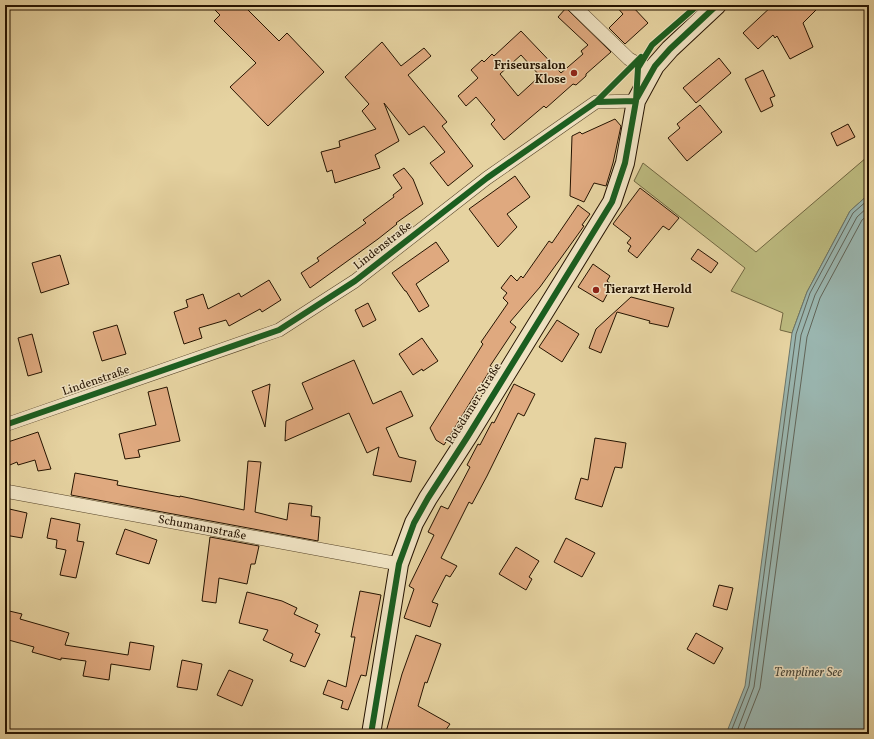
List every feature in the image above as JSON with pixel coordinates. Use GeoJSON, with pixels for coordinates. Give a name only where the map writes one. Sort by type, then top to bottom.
{"type":"FeatureCollection","features":[{"type":"Feature","properties":{"kind":"street"},"geometry":{"type":"LineString","coordinates":[[573,5],[629,59],[652,71]]}},
{"type":"Feature","properties":{"kind":"street"},"geometry":{"type":"LineString","coordinates":[[636,101],[654,66],[717,5]]}},
{"type":"Feature","properties":{"kind":"street","name":"Lindenstraße"},"geometry":{"type":"LineString","coordinates":[[5,425],[279,330],[355,281],[487,178],[596,102],[636,101]]}},
{"type":"Feature","properties":{"kind":"street","name":"Potsdamer Straße"},"geometry":{"type":"LineString","coordinates":[[371,734],[399,564],[414,523],[428,498],[468,436],[612,202],[626,163],[636,101]]}},
{"type":"Feature","properties":{"kind":"street","name":"Schumannstraße"},"geometry":{"type":"LineString","coordinates":[[5,491],[399,564]]}},
{"type":"Feature","properties":{"kind":"shaded area"},"geometry":{"type":"Polygon","coordinates":[[[867,157],[869,158],[869,194],[850,211],[807,292],[792,333],[780,330],[783,313],[731,291],[745,268],[634,181],[643,163],[756,252],[867,157]]]}},
{"type":"Feature","properties":{"kind":"water","name":"Templiner See"},"geometry":{"type":"Polygon","coordinates":[[[869,194],[869,734],[726,734],[745,686],[792,333],[807,292],[850,211],[869,194]]]}},
{"type":"Feature","properties":{"kind":"building"},"geometry":{"type":"Polygon","coordinates":[[[210,5],[243,5],[279,41],[287,33],[324,72],[268,126],[230,87],[256,63],[214,21],[220,15],[210,5]]]}},
{"type":"Feature","properties":{"kind":"building"},"geometry":{"type":"Polygon","coordinates":[[[615,5],[631,5],[648,23],[625,44],[609,28],[623,14],[615,5]]]}},
{"type":"Feature","properties":{"kind":"building"},"geometry":{"type":"Polygon","coordinates":[[[773,5],[821,5],[803,23],[813,47],[790,59],[777,36],[775,38],[773,35],[758,49],[743,33],[773,5]]]}},
{"type":"Feature","properties":{"kind":"building"},"geometry":{"type":"Polygon","coordinates":[[[566,8],[611,52],[576,85],[573,84],[546,108],[544,106],[504,140],[491,124],[495,120],[476,97],[466,106],[458,96],[478,78],[471,70],[482,60],[484,62],[492,54],[494,56],[521,31],[561,73],[583,54],[581,51],[588,45],[558,17],[566,8]],[[521,55],[500,74],[518,96],[540,76],[521,55]]]}},
{"type":"Feature","properties":{"kind":"building"},"geometry":{"type":"Polygon","coordinates":[[[382,42],[401,66],[424,48],[431,56],[408,75],[447,122],[442,126],[473,166],[448,186],[430,163],[445,152],[424,126],[409,135],[384,103],[399,141],[375,155],[380,168],[335,183],[332,170],[327,172],[321,152],[340,147],[339,141],[376,129],[362,111],[369,104],[345,77],[382,42]]]}},
{"type":"Feature","properties":{"kind":"building"},"geometry":{"type":"Polygon","coordinates":[[[719,58],[731,73],[696,103],[683,88],[719,58]]]}},
{"type":"Feature","properties":{"kind":"building"},"geometry":{"type":"Polygon","coordinates":[[[763,70],[775,96],[770,98],[773,106],[761,112],[745,79],[763,70]]]}},
{"type":"Feature","properties":{"kind":"building"},"geometry":{"type":"Polygon","coordinates":[[[700,105],[722,132],[687,161],[668,138],[680,128],[677,124],[700,105]]]}},
{"type":"Feature","properties":{"kind":"building"},"geometry":{"type":"Polygon","coordinates":[[[615,119],[621,126],[613,163],[606,186],[594,183],[584,202],[570,196],[572,136],[580,132],[582,134],[615,119]]]}},
{"type":"Feature","properties":{"kind":"building"},"geometry":{"type":"Polygon","coordinates":[[[848,124],[855,137],[837,146],[831,133],[848,124]]]}},
{"type":"Feature","properties":{"kind":"building"},"geometry":{"type":"Polygon","coordinates":[[[404,168],[413,179],[423,204],[396,223],[397,224],[378,239],[310,288],[301,273],[319,261],[317,258],[366,223],[363,220],[394,197],[393,195],[402,188],[393,175],[404,168]]]}},
{"type":"Feature","properties":{"kind":"building"},"geometry":{"type":"Polygon","coordinates":[[[515,176],[530,197],[507,214],[517,227],[498,247],[469,209],[515,176]]]}},
{"type":"Feature","properties":{"kind":"building"},"geometry":{"type":"Polygon","coordinates":[[[640,188],[679,218],[669,230],[663,226],[637,258],[628,251],[631,246],[627,243],[631,238],[613,224],[640,188]]]}},
{"type":"Feature","properties":{"kind":"building"},"geometry":{"type":"Polygon","coordinates":[[[578,205],[590,214],[582,225],[584,226],[540,287],[510,322],[516,327],[490,366],[492,367],[444,445],[436,440],[430,428],[483,344],[481,342],[508,303],[503,298],[507,293],[501,288],[511,275],[517,281],[521,276],[523,278],[549,241],[552,243],[578,205]]]}},
{"type":"Feature","properties":{"kind":"building"},"geometry":{"type":"Polygon","coordinates":[[[436,242],[449,261],[416,284],[429,306],[419,312],[406,291],[392,273],[436,242]]]}},
{"type":"Feature","properties":{"kind":"building"},"geometry":{"type":"Polygon","coordinates":[[[698,249],[718,263],[711,273],[691,259],[698,249]]]}},
{"type":"Feature","properties":{"kind":"building"},"geometry":{"type":"Polygon","coordinates":[[[60,255],[69,284],[41,293],[32,263],[60,255]]]}},
{"type":"Feature","properties":{"kind":"building","name":"Tierarzt Herold"},"geometry":{"type":"Polygon","coordinates":[[[593,264],[610,276],[607,281],[612,285],[603,302],[578,287],[593,264]]]}},
{"type":"Feature","properties":{"kind":"building"},"geometry":{"type":"Polygon","coordinates":[[[269,280],[281,300],[262,312],[260,309],[229,326],[226,320],[199,328],[202,338],[184,344],[174,312],[188,307],[186,300],[203,294],[208,309],[239,293],[241,297],[269,280]]]}},
{"type":"Feature","properties":{"kind":"building"},"geometry":{"type":"Polygon","coordinates":[[[631,297],[674,308],[668,327],[649,323],[650,321],[617,312],[601,353],[589,348],[596,329],[631,297]]]}},
{"type":"Feature","properties":{"kind":"building"},"geometry":{"type":"Polygon","coordinates":[[[368,303],[376,320],[363,327],[355,310],[368,303]]]}},
{"type":"Feature","properties":{"kind":"building"},"geometry":{"type":"Polygon","coordinates":[[[557,320],[579,334],[562,362],[539,347],[557,320]]]}},
{"type":"Feature","properties":{"kind":"building"},"geometry":{"type":"Polygon","coordinates":[[[117,325],[126,354],[102,361],[93,332],[117,325]]]}},
{"type":"Feature","properties":{"kind":"building"},"geometry":{"type":"Polygon","coordinates":[[[32,334],[42,372],[28,376],[18,338],[32,334]]]}},
{"type":"Feature","properties":{"kind":"building"},"geometry":{"type":"Polygon","coordinates":[[[422,338],[438,361],[423,371],[422,369],[413,375],[399,354],[422,338]]]}},
{"type":"Feature","properties":{"kind":"building"},"geometry":{"type":"Polygon","coordinates":[[[354,360],[373,404],[401,391],[413,416],[386,428],[399,457],[416,461],[411,482],[373,475],[379,447],[367,453],[349,413],[285,441],[286,421],[313,409],[302,383],[354,360]]]}},
{"type":"Feature","properties":{"kind":"building"},"geometry":{"type":"Polygon","coordinates":[[[270,384],[265,427],[252,391],[270,384]]]}},
{"type":"Feature","properties":{"kind":"building"},"geometry":{"type":"Polygon","coordinates":[[[514,384],[535,394],[524,416],[518,413],[487,476],[472,504],[469,502],[441,558],[457,566],[450,577],[446,575],[432,602],[438,604],[430,627],[404,618],[414,589],[409,586],[434,535],[428,532],[441,506],[448,509],[470,467],[467,465],[478,444],[480,445],[492,422],[494,423],[514,384]]]}},
{"type":"Feature","properties":{"kind":"building"},"geometry":{"type":"Polygon","coordinates":[[[167,387],[180,441],[138,450],[140,457],[125,459],[119,434],[156,425],[148,392],[167,387]]]}},
{"type":"Feature","properties":{"kind":"building"},"geometry":{"type":"Polygon","coordinates":[[[38,432],[51,469],[38,471],[35,460],[18,465],[17,462],[5,467],[5,443],[38,432]]]}},
{"type":"Feature","properties":{"kind":"building"},"geometry":{"type":"Polygon","coordinates":[[[595,438],[626,443],[622,468],[615,467],[602,507],[575,499],[581,478],[588,480],[595,438]]]}},
{"type":"Feature","properties":{"kind":"building"},"geometry":{"type":"Polygon","coordinates":[[[248,461],[261,462],[255,512],[287,520],[289,503],[312,506],[311,516],[320,517],[318,541],[71,495],[75,473],[118,481],[117,485],[180,496],[244,510],[248,461]]]}},
{"type":"Feature","properties":{"kind":"building"},"geometry":{"type":"Polygon","coordinates":[[[5,508],[27,513],[22,538],[5,535],[5,508]]]}},
{"type":"Feature","properties":{"kind":"building"},"geometry":{"type":"Polygon","coordinates":[[[51,518],[80,524],[77,541],[84,542],[76,578],[60,575],[66,550],[56,548],[57,540],[47,538],[51,518]]]}},
{"type":"Feature","properties":{"kind":"building"},"geometry":{"type":"Polygon","coordinates":[[[125,529],[157,540],[149,564],[116,554],[125,529]]]}},
{"type":"Feature","properties":{"kind":"building"},"geometry":{"type":"Polygon","coordinates":[[[210,537],[259,546],[255,564],[251,564],[247,584],[219,578],[216,603],[202,601],[210,537]]]}},
{"type":"Feature","properties":{"kind":"building"},"geometry":{"type":"Polygon","coordinates":[[[566,538],[595,553],[582,577],[554,562],[566,538]]]}},
{"type":"Feature","properties":{"kind":"building"},"geometry":{"type":"Polygon","coordinates":[[[516,547],[539,561],[529,577],[532,579],[526,590],[499,574],[516,547]]]}},
{"type":"Feature","properties":{"kind":"building"},"geometry":{"type":"Polygon","coordinates":[[[719,585],[733,588],[727,610],[713,606],[719,585]]]}},
{"type":"Feature","properties":{"kind":"building"},"geometry":{"type":"Polygon","coordinates":[[[360,591],[381,595],[366,676],[361,675],[348,710],[341,708],[343,701],[323,694],[328,680],[346,687],[355,637],[351,637],[360,591]]]}},
{"type":"Feature","properties":{"kind":"building"},"geometry":{"type":"Polygon","coordinates":[[[247,592],[282,601],[297,608],[294,614],[318,625],[315,632],[320,634],[305,667],[290,661],[293,654],[263,640],[268,630],[239,623],[247,592]]]}},
{"type":"Feature","properties":{"kind":"building"},"geometry":{"type":"Polygon","coordinates":[[[5,610],[22,614],[20,619],[69,633],[65,645],[128,655],[130,642],[154,646],[150,670],[111,664],[109,680],[83,676],[86,661],[61,658],[61,660],[32,652],[34,647],[5,639],[5,610]]]}},
{"type":"Feature","properties":{"kind":"building"},"geometry":{"type":"Polygon","coordinates":[[[696,633],[723,648],[714,664],[687,649],[696,633]]]}},
{"type":"Feature","properties":{"kind":"building"},"geometry":{"type":"Polygon","coordinates":[[[416,635],[441,644],[427,683],[425,682],[418,706],[450,724],[443,734],[394,734],[386,732],[402,674],[416,635]]]}},
{"type":"Feature","properties":{"kind":"building"},"geometry":{"type":"Polygon","coordinates":[[[182,660],[202,664],[197,690],[177,687],[182,660]]]}},
{"type":"Feature","properties":{"kind":"building"},"geometry":{"type":"Polygon","coordinates":[[[229,670],[253,680],[242,706],[217,695],[229,670]]]}},
{"type":"Feature","properties":{"kind":"cycle path"},"geometry":{"type":"LineString","coordinates":[[371,734],[399,564],[414,523],[428,498],[468,436],[612,202],[625,163],[636,101],[638,68],[652,45],[698,5]]}},
{"type":"Feature","properties":{"kind":"cycle path"},"geometry":{"type":"LineString","coordinates":[[637,98],[655,66],[670,49],[717,5]]}},
{"type":"Feature","properties":{"kind":"cycle path"},"geometry":{"type":"LineString","coordinates":[[596,102],[641,57]]}},
{"type":"Feature","properties":{"kind":"cycle path"},"geometry":{"type":"LineString","coordinates":[[5,425],[279,330],[355,281],[487,178],[596,102],[636,101]]}},
{"type":"Feature","properties":{"kind":"place","name":"Friseursalon Klose"},"geometry":{"type":"Point","coordinates":[574,73]}},
{"type":"Feature","properties":{"kind":"place","name":"Tierarzt Herold"},"geometry":{"type":"Point","coordinates":[596,290]}}]}
